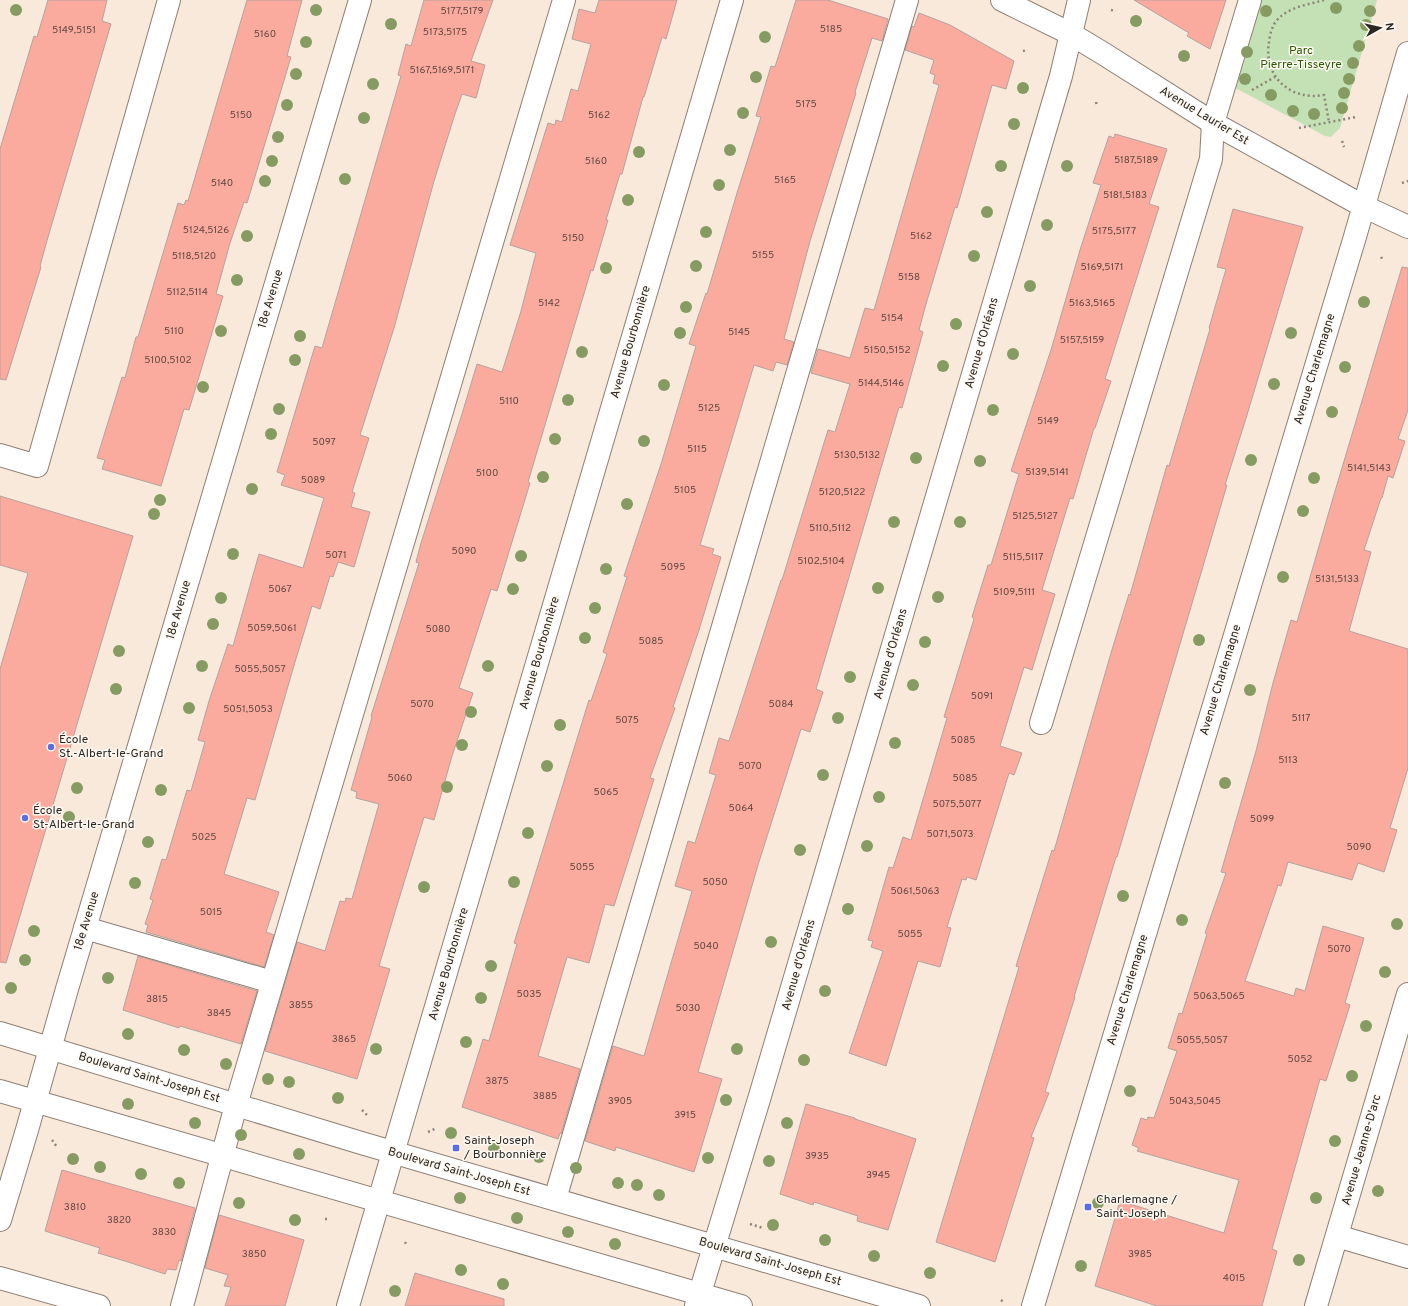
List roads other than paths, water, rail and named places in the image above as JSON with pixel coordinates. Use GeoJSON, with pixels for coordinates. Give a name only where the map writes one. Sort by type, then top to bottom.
{"type":"FeatureCollection","features":[{"type":"Feature","properties":{"kind":"street"},"geometry":{"type":"LineString","coordinates":[[0,455],[37,466],[169,0]]}},
{"type":"Feature","properties":{"kind":"street","name":"18e Avenue"},"geometry":{"type":"LineString","coordinates":[[0,1220],[360,0]]}},
{"type":"Feature","properties":{"kind":"street"},"geometry":{"type":"LineString","coordinates":[[182,1306],[236,1105],[564,0]]}},
{"type":"Feature","properties":{"kind":"street","name":"Avenue Bourbonnière"},"geometry":{"type":"LineString","coordinates":[[348,1306],[732,0]]}},
{"type":"Feature","properties":{"kind":"street"},"geometry":{"type":"LineString","coordinates":[[555,1199],[907,0]]}},
{"type":"Feature","properties":{"kind":"street","name":"Avenue Laurier Est"},"geometry":{"type":"LineString","coordinates":[[1002,0],[1070,34],[1213,123],[1363,206],[1408,227]]}},
{"type":"Feature","properties":{"kind":"street","name":"Avenue d'Orléans"},"geometry":{"type":"LineString","coordinates":[[698,1300],[762,1089],[1061,76],[1079,0]]}},
{"type":"Feature","properties":{"kind":"street"},"geometry":{"type":"LineString","coordinates":[[1041,723],[1211,159],[1213,123],[1250,0]]}},
{"type":"Feature","properties":{"kind":"street","name":"Avenue Charlemagne"},"geometry":{"type":"LineString","coordinates":[[1033,1306],[1408,53]]}},
{"type":"Feature","properties":{"kind":"street"},"geometry":{"type":"LineString","coordinates":[[85,928],[272,982]]}},
{"type":"Feature","properties":{"kind":"street","name":"Avenue Jeanne-D'arc"},"geometry":{"type":"LineString","coordinates":[[1316,1306],[1408,994]]}},
{"type":"Feature","properties":{"kind":"street","name":"Boulevard Saint-Joseph Est"},"geometry":{"type":"LineString","coordinates":[[0,1033],[393,1152],[919,1306]]}},
{"type":"Feature","properties":{"kind":"street"},"geometry":{"type":"LineString","coordinates":[[0,1091],[380,1201],[698,1300],[741,1306]]}},
{"type":"Feature","properties":{"kind":"street"},"geometry":{"type":"LineString","coordinates":[[1337,1236],[1408,1257]]}},
{"type":"Feature","properties":{"kind":"street"},"geometry":{"type":"LineString","coordinates":[[0,1278],[99,1306]]}},
{"type":"Feature","properties":{"kind":"place","name":"École St.-Albert-le-Grand"},"geometry":{"type":"Point","coordinates":[51,747]}},
{"type":"Feature","properties":{"kind":"place","name":"École St-Albert-le-Grand"},"geometry":{"type":"Point","coordinates":[25,818]}},
{"type":"Feature","properties":{"kind":"place","name":"Saint-Joseph / Bourbonnière"},"geometry":{"type":"Point","coordinates":[456,1148]}},
{"type":"Feature","properties":{"kind":"place","name":"Charlemagne / Saint-Joseph"},"geometry":{"type":"Point","coordinates":[1088,1207]}},
{"type":"Feature","properties":{"kind":"park label","name":"Parc Pierre-Tisseyre"},"geometry":{"type":"Point","coordinates":[1301,58]}}]}
